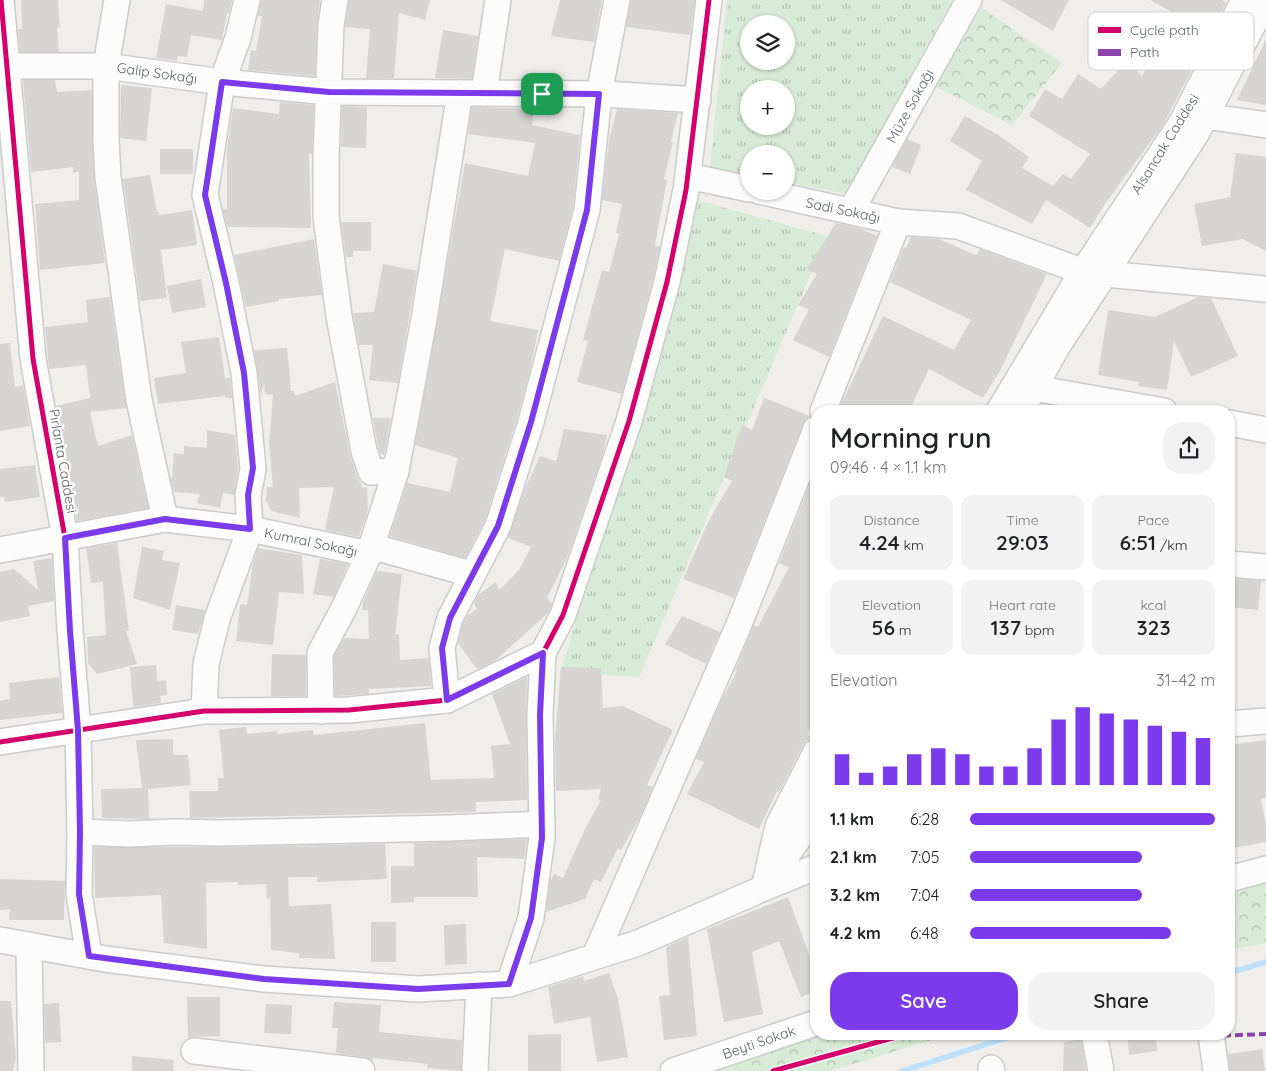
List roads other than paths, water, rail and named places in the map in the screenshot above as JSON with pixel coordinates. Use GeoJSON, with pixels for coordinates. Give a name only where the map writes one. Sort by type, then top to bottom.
{"type":"FeatureCollection","features":[{"type":"Feature","properties":{"kind":"street","name":"Pırlanta Caddesi"},"geometry":{"type":"LineString","coordinates":[[1,0],[33,359],[65,538],[78,730],[79,894],[89,956]]}},
{"type":"Feature","properties":{"kind":"street"},"geometry":{"type":"LineString","coordinates":[[117,0],[106,66],[108,177],[140,400],[165,519]]}},
{"type":"Feature","properties":{"kind":"street"},"geometry":{"type":"LineString","coordinates":[[204,711],[206,664],[217,619],[250,529],[248,495],[253,468],[244,373],[226,283],[205,195],[222,82],[238,38],[247,0]]}},
{"type":"Feature","properties":{"kind":"street"},"geometry":{"type":"LineString","coordinates":[[335,0],[326,156],[326,217],[339,316],[364,452],[371,472],[396,471]]}},
{"type":"Feature","properties":{"kind":"street"},"geometry":{"type":"LineString","coordinates":[[321,711],[320,653],[370,554],[396,471],[424,319],[472,93],[498,0]]}},
{"type":"Feature","properties":{"kind":"street"},"geometry":{"type":"LineString","coordinates":[[447,700],[442,648],[450,618],[471,574],[498,526],[531,422],[587,210],[599,94],[617,0]]}},
{"type":"Feature","properties":{"kind":"street"},"geometry":{"type":"LineString","coordinates":[[509,984],[531,918],[542,838],[540,715],[543,653],[563,615],[628,422],[667,282],[688,176],[709,0]]}},
{"type":"Feature","properties":{"kind":"street","name":"Müze Sokağı"},"geometry":{"type":"LineString","coordinates":[[851,211],[969,0]]}},
{"type":"Feature","properties":{"kind":"street","name":"Galip Sokağı"},"geometry":{"type":"LineString","coordinates":[[6,66],[106,66],[222,82],[329,92],[599,94],[698,100]]}},
{"type":"Feature","properties":{"kind":"street","name":"Alsancak Caddesi"},"geometry":{"type":"LineString","coordinates":[[1024,405],[1095,273],[1182,122],[1215,70]]}},
{"type":"Feature","properties":{"kind":"street","name":"Alsancak Caddesi"},"geometry":{"type":"LineString","coordinates":[[1003,405],[1095,273],[1196,134],[1226,70]]}},
{"type":"Feature","properties":{"kind":"street"},"geometry":{"type":"LineString","coordinates":[[1205,116],[1266,125]]}},
{"type":"Feature","properties":{"kind":"street"},"geometry":{"type":"LineString","coordinates":[[688,176],[740,187]]}},
{"type":"Feature","properties":{"kind":"street","name":"Sadi Sokağı"},"geometry":{"type":"LineString","coordinates":[[795,199],[898,222],[958,226],[1095,273],[1266,289]]}},
{"type":"Feature","properties":{"kind":"street"},"geometry":{"type":"LineString","coordinates":[[825,405],[898,222]]}},
{"type":"Feature","properties":{"kind":"street"},"geometry":{"type":"LineString","coordinates":[[1034,388],[1130,405]]}},
{"type":"Feature","properties":{"kind":"street"},"geometry":{"type":"LineString","coordinates":[[1235,424],[1266,430]]}},
{"type":"Feature","properties":{"kind":"street"},"geometry":{"type":"LineString","coordinates":[[595,956],[740,622],[810,444]]}},
{"type":"Feature","properties":{"kind":"street","name":"Kumral Sokağı"},"geometry":{"type":"LineString","coordinates":[[0,550],[165,519],[250,529],[370,554],[378,548],[471,574]]}},
{"type":"Feature","properties":{"kind":"street"},"geometry":{"type":"LineString","coordinates":[[1235,564],[1266,566]]}},
{"type":"Feature","properties":{"kind":"street"},"geometry":{"type":"LineString","coordinates":[[0,742],[204,711],[349,710],[447,700],[543,653]]}},
{"type":"Feature","properties":{"kind":"street"},"geometry":{"type":"LineString","coordinates":[[1235,724],[1266,721]]}},
{"type":"Feature","properties":{"kind":"street"},"geometry":{"type":"LineString","coordinates":[[764,888],[778,826],[810,764]]}},
{"type":"Feature","properties":{"kind":"street"},"geometry":{"type":"LineString","coordinates":[[764,888],[797,841],[810,813]]}},
{"type":"Feature","properties":{"kind":"street"},"geometry":{"type":"LineString","coordinates":[[80,832],[128,834],[173,832],[219,833],[542,824]]}},
{"type":"Feature","properties":{"kind":"street"},"geometry":{"type":"LineString","coordinates":[[0,940],[89,956],[264,979],[418,989],[509,984],[638,942],[810,869]]}},
{"type":"Feature","properties":{"kind":"street"},"geometry":{"type":"LineString","coordinates":[[1235,878],[1266,869]]}},
{"type":"Feature","properties":{"kind":"street"},"geometry":{"type":"LineString","coordinates":[[29,945],[31,1071]]}},
{"type":"Feature","properties":{"kind":"street"},"geometry":{"type":"LineString","coordinates":[[475,1071],[479,986]]}},
{"type":"Feature","properties":{"kind":"street","name":"Beyti Sokak"},"geometry":{"type":"LineString","coordinates":[[673,1071],[810,1025]]}},
{"type":"Feature","properties":{"kind":"street"},"geometry":{"type":"LineString","coordinates":[[1095,1040],[1101,1071]]}},
{"type":"Feature","properties":{"kind":"street"},"geometry":{"type":"LineString","coordinates":[[1212,1040],[1216,1071]]}},
{"type":"Feature","properties":{"kind":"street"},"geometry":{"type":"LineString","coordinates":[[194,1051],[362,1071]]}},
{"type":"Feature","properties":{"kind":"waterway"},"geometry":{"type":"LineString","coordinates":[[1235,971],[1266,962]]}},
{"type":"Feature","properties":{"kind":"waterway"},"geometry":{"type":"LineString","coordinates":[[902,1071],[999,1040]]}}]}
